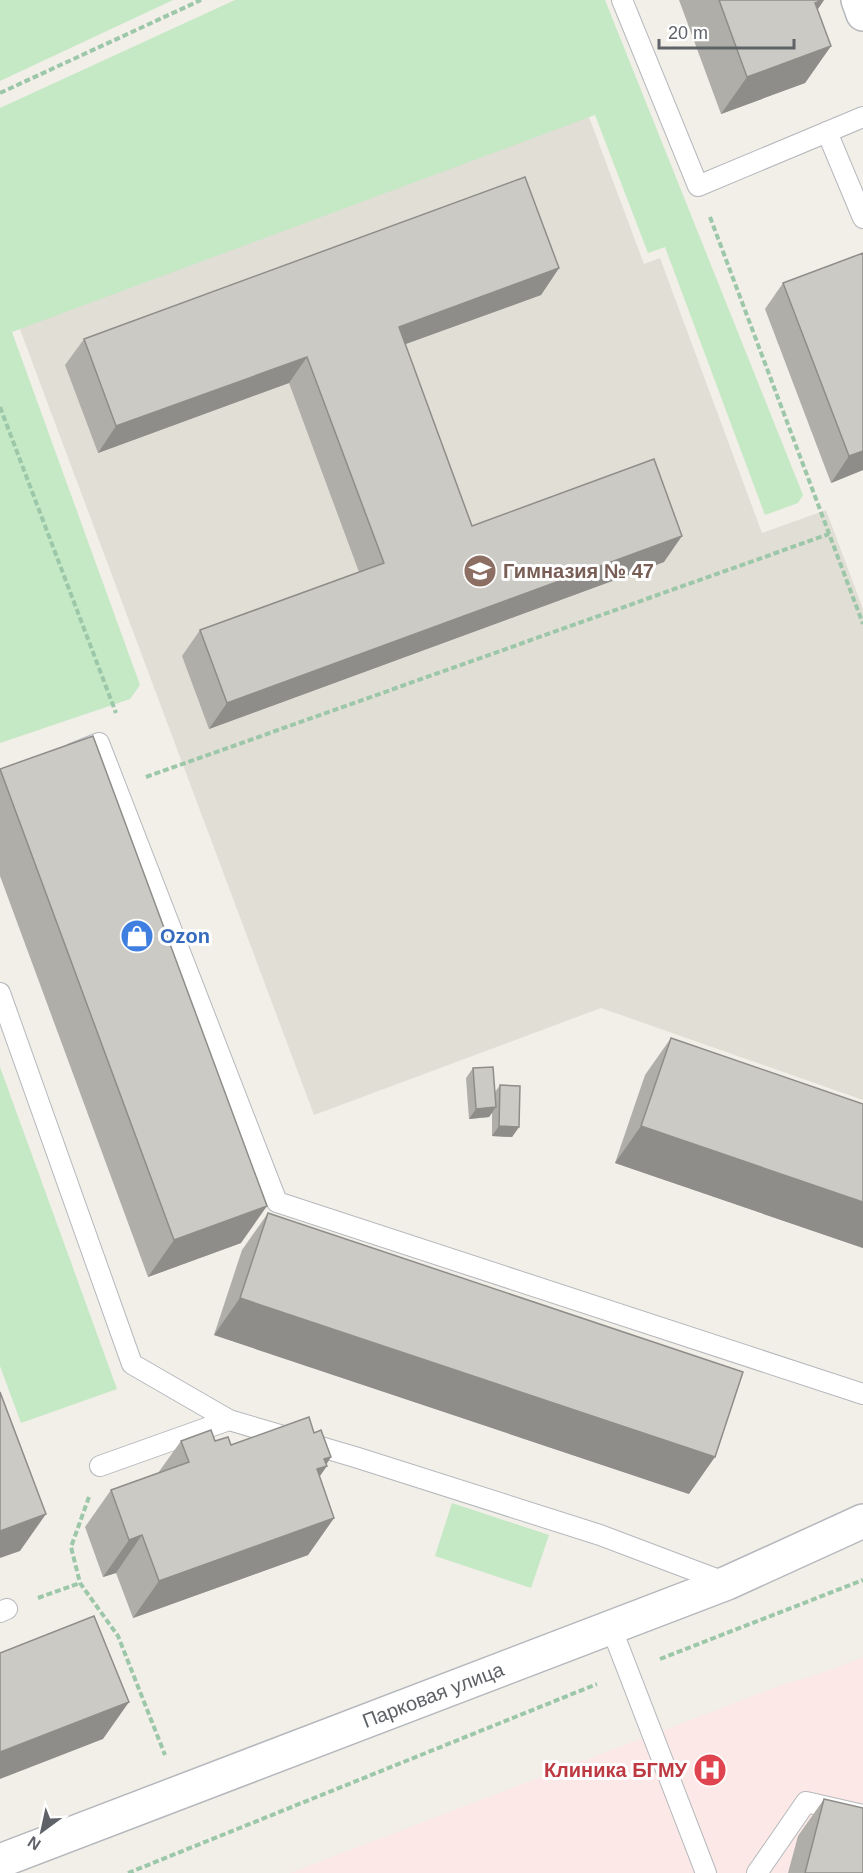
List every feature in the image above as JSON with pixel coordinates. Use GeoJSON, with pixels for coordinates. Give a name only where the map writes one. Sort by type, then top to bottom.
{"type":"FeatureCollection","features":[{"type":"Feature","properties":{"kind":"street"},"geometry":{"type":"LineString","coordinates":[[858,0],[863,14]]}},
{"type":"Feature","properties":{"kind":"street","name":"Парковая улица"},"geometry":{"type":"LineString","coordinates":[[0,1861],[727,1583],[863,1521]]}},
{"type":"Feature","properties":{"kind":"lane"},"geometry":{"type":"LineString","coordinates":[[622,0],[698,186],[863,117]]}},
{"type":"Feature","properties":{"kind":"lane"},"geometry":{"type":"LineString","coordinates":[[827,132],[863,218]]}},
{"type":"Feature","properties":{"kind":"lane"},"geometry":{"type":"LineString","coordinates":[[55,761],[99,743],[277,1202],[863,1394]]}},
{"type":"Feature","properties":{"kind":"lane"},"geometry":{"type":"LineString","coordinates":[[0,993],[132,1364],[230,1420],[600,1535],[727,1583]]}},
{"type":"Feature","properties":{"kind":"lane"},"geometry":{"type":"LineString","coordinates":[[100,1467],[230,1420]]}},
{"type":"Feature","properties":{"kind":"lane"},"geometry":{"type":"LineString","coordinates":[[611,1627],[706,1873]]}},
{"type":"Feature","properties":{"kind":"lane"},"geometry":{"type":"LineString","coordinates":[[757,1873],[806,1803],[863,1815]]}},
{"type":"Feature","properties":{"kind":"path"},"geometry":{"type":"LineString","coordinates":[[0,93],[201,0]]}},
{"type":"Feature","properties":{"kind":"path"},"geometry":{"type":"LineString","coordinates":[[698,186],[863,624]]}},
{"type":"Feature","properties":{"kind":"path"},"geometry":{"type":"LineString","coordinates":[[0,407],[116,713]]}},
{"type":"Feature","properties":{"kind":"path"},"geometry":{"type":"LineString","coordinates":[[183,764],[830,534]]}},
{"type":"Feature","properties":{"kind":"path"},"geometry":{"type":"LineString","coordinates":[[100,1467],[71,1547],[80,1583],[118,1636],[179,1792]]}},
{"type":"Feature","properties":{"kind":"path"},"geometry":{"type":"LineString","coordinates":[[128,1873],[628,1671],[863,1580]]}},
{"type":"Feature","properties":{"kind":"path"},"geometry":{"type":"LineString","coordinates":[[4,1610],[80,1583]]}},
{"type":"Feature","properties":{"kind":"shaded area","name":"Гимназия № 47"},"geometry":{"type":"Polygon","coordinates":[[[552,18],[644,264],[660,258],[762,533],[826,510],[863,609],[863,1100],[601,1008],[314,1115],[0,276],[552,18]]]}},
{"type":"Feature","properties":{"kind":"shaded area","name":"Клиника БГМУ"},"geometry":{"type":"Polygon","coordinates":[[[863,1657],[863,1873],[290,1873],[784,1684],[822,1673],[863,1657]]]}},
{"type":"Feature","properties":{"kind":"green space"},"geometry":{"type":"Polygon","coordinates":[[[0,0],[173,0],[0,81],[0,0]]]}},
{"type":"Feature","properties":{"kind":"green space"},"geometry":{"type":"Polygon","coordinates":[[[235,0],[605,0],[803,495],[798,503],[765,515],[665,247],[648,253],[595,115],[12,332],[140,685],[130,699],[0,743],[0,108],[235,0]]]}},
{"type":"Feature","properties":{"kind":"green space"},"geometry":{"type":"Polygon","coordinates":[[[0,1067],[117,1389],[21,1423],[0,1366],[0,1067]]]}},
{"type":"Feature","properties":{"kind":"green space"},"geometry":{"type":"Polygon","coordinates":[[[452,1503],[549,1535],[531,1588],[435,1556],[452,1503]]]}},
{"type":"Feature","properties":{"kind":"building"},"geometry":{"type":"Polygon","coordinates":[[[719,0],[823,0],[815,3],[831,46],[747,77],[719,0]]]}},
{"type":"Feature","properties":{"kind":"building"},"geometry":{"type":"Polygon","coordinates":[[[525,177],[559,268],[399,327],[472,526],[654,459],[682,536],[227,703],[200,630],[384,563],[307,357],[116,426],[84,339],[525,177]]]}},
{"type":"Feature","properties":{"kind":"building"},"geometry":{"type":"Polygon","coordinates":[[[863,253],[863,451],[849,456],[783,283],[863,253]]]}},
{"type":"Feature","properties":{"kind":"building"},"geometry":{"type":"Polygon","coordinates":[[[93,736],[267,1206],[174,1240],[0,769],[93,736]]]}},
{"type":"Feature","properties":{"kind":"building"},"geometry":{"type":"Polygon","coordinates":[[[671,1038],[863,1104],[863,1202],[641,1126],[671,1038]]]}},
{"type":"Feature","properties":{"kind":"building"},"geometry":{"type":"Polygon","coordinates":[[[493,1067],[496,1107],[476,1109],[473,1068],[493,1067]]]}},
{"type":"Feature","properties":{"kind":"building"},"geometry":{"type":"Polygon","coordinates":[[[500,1085],[520,1086],[519,1127],[499,1126],[500,1085]]]}},
{"type":"Feature","properties":{"kind":"building"},"geometry":{"type":"Polygon","coordinates":[[[268,1213],[743,1372],[715,1457],[240,1298],[268,1213]]]}},
{"type":"Feature","properties":{"kind":"building"},"geometry":{"type":"Polygon","coordinates":[[[0,1392],[46,1514],[0,1531],[0,1392]]]}},
{"type":"Feature","properties":{"kind":"building"},"geometry":{"type":"Polygon","coordinates":[[[309,1417],[314,1433],[321,1430],[331,1457],[324,1459],[327,1466],[317,1469],[334,1518],[159,1581],[142,1535],[129,1540],[111,1490],[189,1462],[181,1441],[211,1430],[215,1441],[228,1437],[231,1445],[309,1417]]]}},
{"type":"Feature","properties":{"kind":"building"},"geometry":{"type":"Polygon","coordinates":[[[94,1616],[129,1702],[0,1752],[0,1653],[94,1616]]]}},
{"type":"Feature","properties":{"kind":"building"},"geometry":{"type":"Polygon","coordinates":[[[824,1799],[863,1808],[863,1873],[805,1873],[824,1799]]]}},
{"type":"Feature","properties":{"kind":"place","name":"Гимназия № 47"},"geometry":{"type":"Point","coordinates":[480,571]}},
{"type":"Feature","properties":{"kind":"place","name":"Ozon"},"geometry":{"type":"Point","coordinates":[137,936]}},
{"type":"Feature","properties":{"kind":"place","name":"Клиника БГМУ"},"geometry":{"type":"Point","coordinates":[710,1770]}}]}
